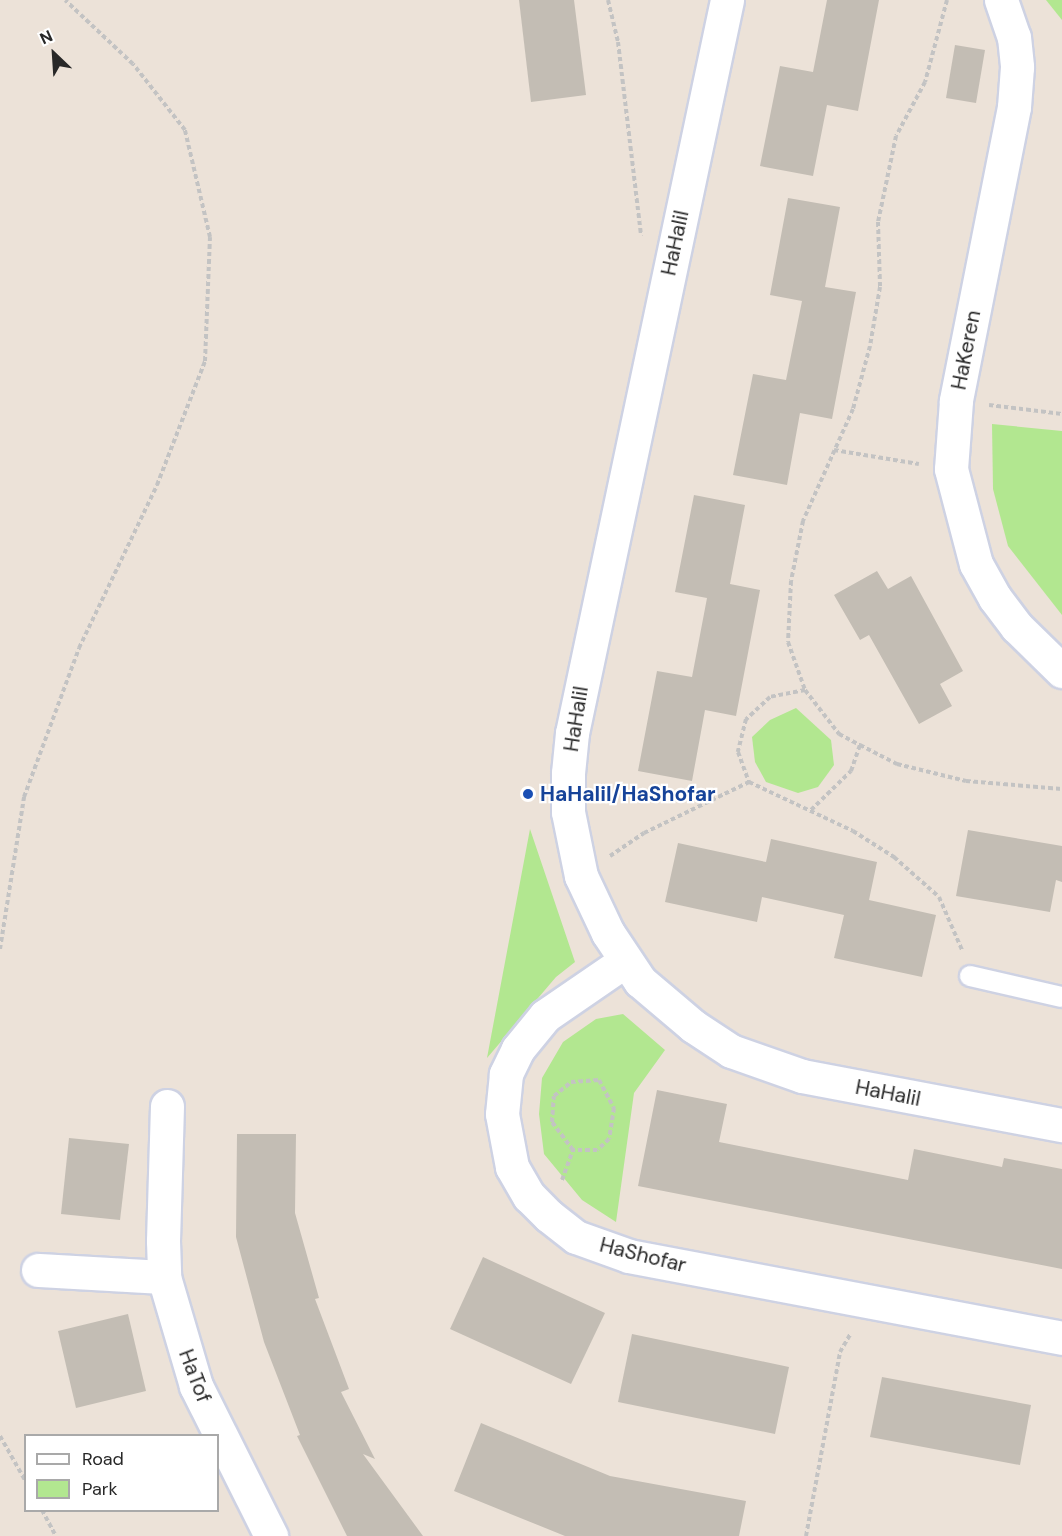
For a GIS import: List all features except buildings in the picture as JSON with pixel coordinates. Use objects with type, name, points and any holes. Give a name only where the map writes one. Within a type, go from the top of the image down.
[{"type":"street","name":"HaHalil","points":[[727,0],[572,733],[568,774],[568,812],[581,876],[608,933],[640,981],[693,1026],[731,1051],[761,1064],[802,1076],[1062,1125]]},
{"type":"street","name":"HaKeren","points":[[1001,0],[1014,37],[1017,67],[1014,107],[956,401],[951,469],[976,564],[995,598],[1017,627],[1062,671]]},
{"type":"street","name":"HaShofar","points":[[625,961],[545,1016],[518,1049],[506,1074],[502,1114],[512,1167],[529,1196],[576,1237],[629,1256],[1062,1338]]},
{"type":"street","name":"HaTof","points":[[167,1106],[164,1277],[196,1386],[271,1536]]},
{"type":"street","points":[[38,1270],[164,1277]]},
{"type":"lane","points":[[970,976],[1062,997]]},
{"type":"path","points":[[0,949],[24,797],[79,648],[157,485],[205,362],[210,237],[185,130],[133,64],[65,0]]},
{"type":"path","points":[[608,0],[618,42],[641,240],[672,257]]},
{"type":"path","points":[[947,0],[925,81],[896,136],[878,222],[879,287],[870,346],[853,409],[804,521],[791,581],[788,642],[805,690],[839,734],[897,764],[966,781],[1062,789]]},
{"type":"path","points":[[956,401],[1062,414]]},
{"type":"path","points":[[834,450],[951,469]]},
{"type":"path","points":[[805,690],[770,697],[746,719],[738,752],[749,782],[853,831],[894,857],[939,897],[958,940],[970,976]]},
{"type":"path","points":[[811,810],[851,771],[860,745]]},
{"type":"path","points":[[581,876],[644,833],[749,782]]},
{"type":"path","points":[[598,1080],[615,1108],[609,1139],[597,1150],[573,1150],[552,1122],[554,1096],[571,1082],[598,1080]]},
{"type":"path","points":[[806,1536],[840,1352],[868,1301]]},
{"type":"path","points":[[0,1436],[24,1478]]},
{"type":"path","points":[[43,1512],[56,1536]]},
{"type":"green space","points":[[1046,0],[1062,0],[1062,20]]},
{"type":"green space","points":[[992,424],[1062,431],[1062,615],[1008,546],[993,489]]},
{"type":"green space","points":[[796,708],[831,740],[834,765],[818,787],[798,793],[766,782],[755,762],[752,737],[770,720]]},
{"type":"green space","points":[[530,829],[575,962],[556,977],[487,1058]]},
{"type":"green space","points":[[623,1014],[665,1050],[634,1093],[616,1222],[582,1200],[544,1154],[539,1114],[542,1078],[563,1042],[596,1019]]},
{"type":"place","name":"HaHalil/HaShofar","points":[[528,794]]}]
